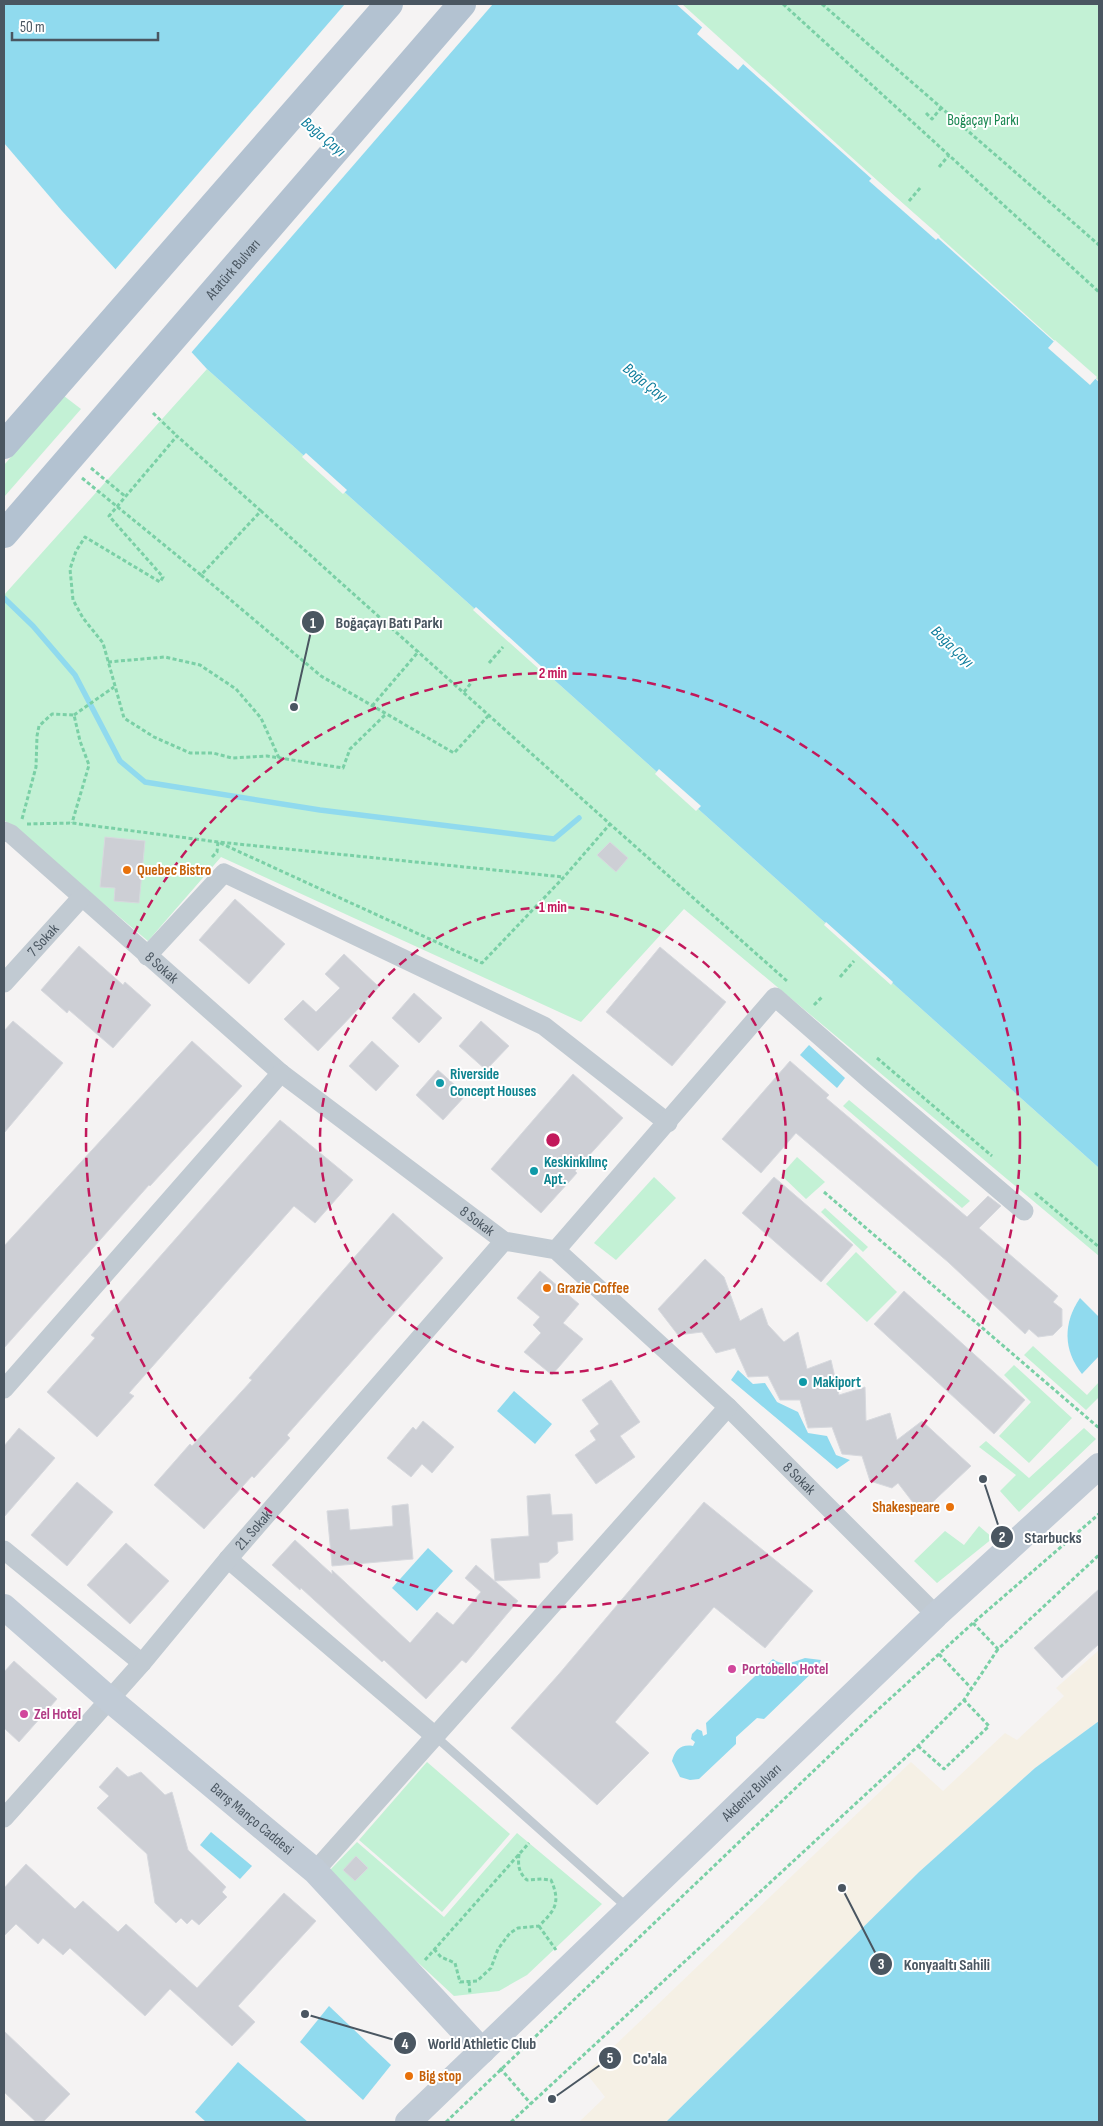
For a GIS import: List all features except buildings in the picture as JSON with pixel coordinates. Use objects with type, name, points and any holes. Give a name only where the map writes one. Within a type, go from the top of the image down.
[{"type":"main road","points":[[7,442],[389,4]]},
{"type":"main road","name":"Atatürk Bulvarı","points":[[4,534],[65,474],[462,4]]},
{"type":"main road","name":"Akdeniz Bulvarı","points":[[408,2122],[936,1616],[1099,1466]]},
{"type":"main road","name":"Barış Manço Caddesi","points":[[4,1607],[109,1699],[315,1871],[482,2051]]},
{"type":"street","name":"8 Sokak","points":[[4,831],[11,834],[80,898],[280,1073],[504,1241],[556,1250],[728,1407],[936,1616]]},
{"type":"street","points":[[147,956],[224,873],[544,1026],[668,1122]]},
{"type":"street","name":"7 Sokak","points":[[4,983],[80,898]]},
{"type":"street","points":[[556,1250],[775,997],[871,1082],[1024,1211]]},
{"type":"street","points":[[4,1389],[280,1073]]},
{"type":"street","name":"21. Sokak","points":[[4,1818],[142,1663],[228,1560],[504,1241]]},
{"type":"street","points":[[315,1871],[728,1407]]},
{"type":"street","points":[[4,1550],[142,1663]]},
{"type":"street","points":[[228,1560],[435,1736]]},
{"type":"lane","points":[[435,1736],[630,1910]]},
{"type":"path","points":[[783,4],[1099,292]]},
{"type":"path","points":[[822,4],[1099,244]]},
{"type":"path","points":[[926,113],[932,119],[941,108]]},
{"type":"path","points":[[939,166],[949,154]]},
{"type":"path","points":[[909,202],[921,187]]},
{"type":"path","points":[[153,414],[792,986]]},
{"type":"path","points":[[177,436],[109,516],[163,577],[160,582],[85,537],[76,551],[70,569],[73,600],[83,618],[103,643],[124,718],[154,737],[190,753],[213,753],[232,758],[267,756],[343,768],[350,749],[386,714]]},
{"type":"path","points":[[84,463],[126,497]]},
{"type":"path","points":[[65,474],[117,507],[321,676],[454,753],[489,715]]},
{"type":"path","points":[[201,575],[261,511]]},
{"type":"path","points":[[489,663],[503,647]]},
{"type":"path","points":[[372,706],[419,651]]},
{"type":"path","points":[[108,662],[165,657],[200,665],[236,689],[261,718],[279,758]]},
{"type":"path","points":[[464,692],[471,683]]},
{"type":"path","points":[[114,687],[74,715],[52,714],[39,726],[36,767],[21,824],[72,823],[218,842],[564,877]]},
{"type":"path","points":[[72,823],[89,765],[80,741],[74,715]]},
{"type":"path","points":[[840,977],[854,961]]},
{"type":"path","points":[[807,999],[815,1006],[822,997]]},
{"type":"path","points":[[876,1057],[995,1159]]},
{"type":"path","points":[[1032,1191],[1099,1247]]},
{"type":"path","points":[[824,1192],[1099,1428]]},
{"type":"path","points":[[446,2122],[939,1654],[1099,1514]]},
{"type":"path","points":[[511,2122],[918,1746],[964,1700],[998,1649],[1099,1555]]},
{"type":"path","points":[[973,1623],[998,1649]]},
{"type":"path","points":[[939,1654],[971,1688]]},
{"type":"path","points":[[918,1746],[944,1769],[989,1726],[964,1700]]},
{"type":"path","points":[[411,1974],[529,1843]]},
{"type":"path","points":[[434,1950],[441,1957],[455,1963],[460,1982],[477,1982],[491,1968],[498,1949],[510,1933],[518,1928],[538,1926],[554,1910],[556,1900],[554,1887],[550,1880],[527,1880],[521,1874],[518,1864],[519,1854]]},
{"type":"path","points":[[538,1926],[560,1956]]},
{"type":"path","points":[[469,1982],[470,1994]]},
{"type":"path","points":[[500,2070],[531,2104]]},
{"type":"green space","name":"Boğaçayı Parkı","points":[[682,4],[1099,4],[1099,381]]},
{"type":"green space","points":[[207,369],[1099,1168],[1099,1256],[684,909],[581,1022],[221,857],[148,941],[4,820],[4,595]]},
{"type":"green space","points":[[64,396],[81,409],[4,497],[4,465]]},
{"type":"green space","points":[[849,1100],[970,1201],[962,1208],[843,1106]]},
{"type":"green space","points":[[797,1157],[825,1182],[806,1199],[781,1175]]},
{"type":"green space","points":[[654,1177],[676,1198],[616,1260],[594,1243]]},
{"type":"green space","points":[[825,1208],[868,1247],[863,1252],[821,1212]]},
{"type":"green space","points":[[856,1252],[897,1292],[867,1322],[826,1284]]},
{"type":"green space","points":[[1033,1346],[1087,1395],[1099,1382],[1099,1397],[1086,1410],[1024,1355]]},
{"type":"green space","points":[[1014,1365],[1072,1418],[1029,1463],[999,1436],[1031,1402],[1004,1375]]},
{"type":"green space","points":[[1084,1428],[1096,1439],[1019,1512],[1000,1491],[1016,1475],[979,1447],[986,1441],[1029,1478]]},
{"type":"green space","points":[[979,1526],[993,1538],[937,1583],[914,1561],[945,1531],[964,1545]]},
{"type":"green space","points":[[427,1762],[510,1834],[442,1912],[359,1840]]},
{"type":"green space","points":[[517,1833],[602,1904],[527,1975],[499,1991],[454,1996],[410,1955],[330,1870],[357,1842],[444,1917]]},
{"type":"sand","points":[[1099,1650],[1099,1721],[1035,1768],[919,1872],[666,2122],[579,2122],[605,2097],[586,2073],[911,1762],[943,1791],[1005,1733],[1017,1740],[1064,1696],[1056,1688]]},
{"type":"water","name":"Boğa Çayı","points":[[4,4],[676,4],[1099,382],[1099,1168],[207,369],[62,211],[4,143]]},
{"type":"water","points":[[809,1045],[845,1078],[837,1088],[800,1055]]},
{"type":"water","points":[[1080,1298],[1099,1317],[1099,1356],[1082,1374],[1071,1356],[1068,1336],[1070,1317]]},
{"type":"water","points":[[738,1370],[753,1384],[765,1383],[777,1402],[798,1412],[808,1433],[827,1436],[836,1455],[850,1460],[837,1469],[731,1380]]},
{"type":"water","points":[[514,1391],[552,1424],[535,1444],[497,1411]]},
{"type":"water","points":[[428,1548],[453,1571],[417,1611],[392,1588]]},
{"type":"water","points":[[805,1658],[821,1660],[818,1667],[764,1719],[757,1718],[736,1737],[736,1744],[699,1779],[690,1780],[680,1777],[672,1761],[673,1757],[682,1747],[693,1746],[695,1742],[691,1739],[692,1734],[697,1729],[702,1731],[703,1736],[707,1734],[706,1723],[773,1659],[785,1663]]},
{"type":"water","points":[[1099,1721],[1099,2122],[666,2122],[919,1872],[1035,1768]]},
{"type":"water","points":[[211,1832],[252,1866],[240,1879],[200,1845]]},
{"type":"water","points":[[329,2006],[391,2065],[363,2100],[300,2042]]},
{"type":"water","points":[[238,2062],[308,2122],[206,2122],[195,2112]]},
{"type":"pier","points":[[345,4],[493,4],[190,354],[114,271]]},
{"type":"pier","points":[[704,25],[745,62],[738,70],[697,34]]},
{"type":"pier","points":[[873,177],[940,236],[936,240],[869,181]]},
{"type":"pier","points":[[1055,340],[1097,377],[1090,385],[1048,348]]},
{"type":"pier","points":[[306,453],[347,490],[343,494],[302,457]]},
{"type":"pier","points":[[476,607],[542,667],[540,670],[473,610]]},
{"type":"pier","points":[[659,769],[701,806],[696,811],[655,774]]},
{"type":"pier","points":[[826,922],[893,982],[891,985],[824,925]]},
{"type":"waterway","points":[[4,598],[33,626],[75,675],[120,761],[145,782],[320,810],[554,839],[579,818]]},
{"type":"place","name":"Boğaçayı Batı Parkı","points":[[294,707]]},
{"type":"place","name":"Quebec Bistro","points":[[127,870]]},
{"type":"place","name":"Riverside Concept Houses","points":[[440,1083]]},
{"type":"place","name":"Keskinkılınç Apt.","points":[[534,1171]]},
{"type":"place","name":"Grazie Coffee","points":[[547,1288]]},
{"type":"place","name":"Makiport","points":[[803,1382]]},
{"type":"place","name":"Starbucks","points":[[983,1479]]},
{"type":"place","name":"Shakespeare","points":[[950,1507]]},
{"type":"place","name":"Portobello Hotel","points":[[732,1669]]},
{"type":"place","name":"Zel Hotel","points":[[24,1714]]},
{"type":"place","name":"Konyaaltı Sahili","points":[[842,1888]]},
{"type":"place","name":"World Athletic Club","points":[[305,2014]]},
{"type":"place","name":"Big stop","points":[[409,2076]]},
{"type":"place","name":"Co'ala","points":[[552,2099]]}]
